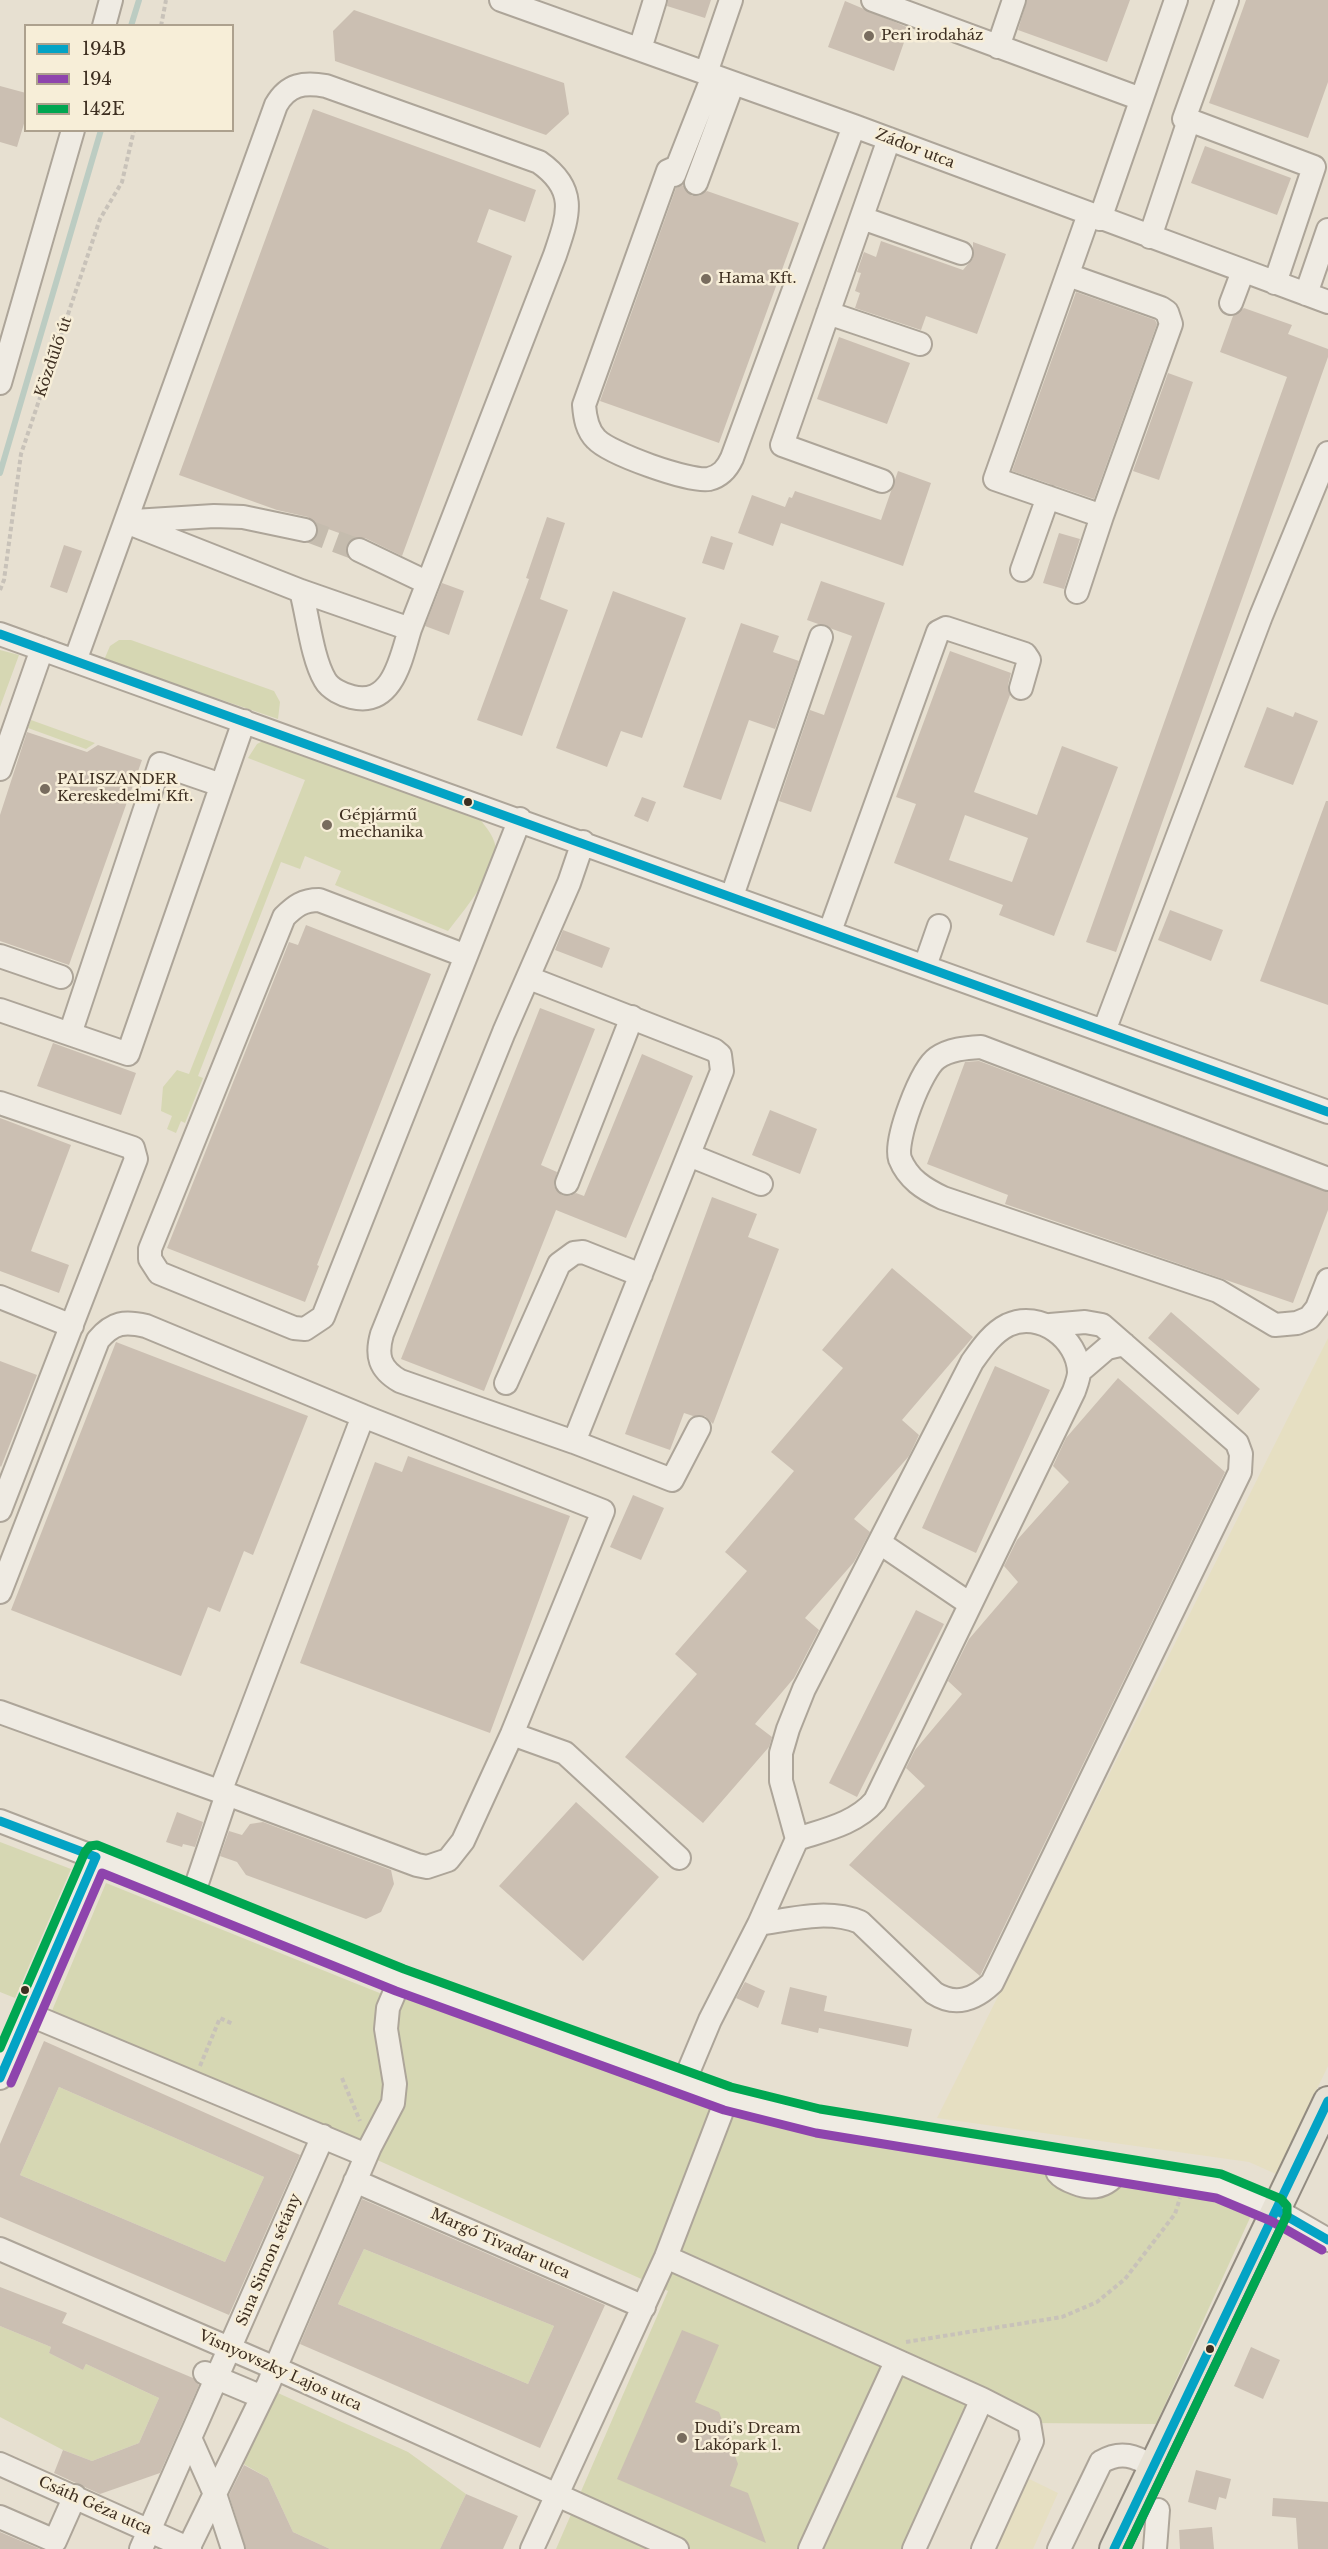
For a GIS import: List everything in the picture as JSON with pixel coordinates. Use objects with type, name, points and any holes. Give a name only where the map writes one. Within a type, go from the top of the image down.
[{"type":"main road","points":[[1114,2549],[1328,2102]]},
{"type":"street","points":[[105,24],[111,0]]},
{"type":"street","name":"Zádor utca","points":[[501,0],[535,6],[640,50],[854,126],[1328,302]]},
{"type":"street","points":[[640,50],[655,0]]},
{"type":"street","points":[[696,183],[731,0]]},
{"type":"street","points":[[873,0],[1141,99]]},
{"type":"street","points":[[998,46],[1014,0]]},
{"type":"street","points":[[1102,516],[995,479],[1068,275],[1141,99],[1176,0]]},
{"type":"street","points":[[1227,0],[1184,118],[1314,167],[1275,282]]},
{"type":"street","points":[[717,77],[676,171],[668,171],[584,405],[585,419],[595,438],[612,449],[686,477],[707,479],[723,472],[732,458],[854,126]]},
{"type":"street","points":[[75,660],[276,105],[287,90],[298,85],[326,86],[539,162],[559,181],[568,203],[568,219],[555,255],[410,629],[394,679],[375,697],[350,697],[330,687],[325,681],[301,591]]},
{"type":"street","points":[[1150,237],[1189,120]]},
{"type":"street","points":[[0,383],[72,132]]},
{"type":"street","points":[[882,481],[782,445],[889,139]]},
{"type":"street","points":[[862,218],[961,253]]},
{"type":"street","points":[[1306,294],[1328,230]]},
{"type":"street","points":[[1231,303],[1243,271]]},
{"type":"street","points":[[1068,275],[1161,308],[1170,317],[1170,324],[1077,592]]},
{"type":"street","points":[[828,313],[920,344]]},
{"type":"street","points":[[1104,1031],[1261,616],[1328,453]]},
{"type":"street","points":[[1022,570],[1048,497]]},
{"type":"street","points":[[126,522],[213,516],[243,517],[305,530]]},
{"type":"street","points":[[126,522],[301,591],[410,629]]},
{"type":"street","points":[[359,550],[428,583]]},
{"type":"street","points":[[830,931],[938,632],[946,628],[1025,654],[1029,660],[1022,688]]},
{"type":"street","points":[[0,634],[520,819],[1328,1112]]},
{"type":"street","points":[[732,896],[821,637]]},
{"type":"street","points":[[0,769],[42,649]]},
{"type":"street","points":[[0,1010],[128,1054],[244,721]]},
{"type":"street","points":[[70,1034],[160,764],[221,785]]},
{"type":"street","points":[[466,956],[319,900],[308,900],[295,906],[284,917],[150,1249],[150,1259],[159,1273],[294,1328],[305,1329],[323,1317],[466,956],[520,819]]},
{"type":"street","points":[[583,842],[529,978],[482,1086],[377,1351],[379,1360],[388,1375],[400,1381],[574,1442],[672,1480],[699,1428]]},
{"type":"street","points":[[925,966],[939,926]]},
{"type":"street","points":[[0,956],[62,977]]},
{"type":"street","points":[[529,978],[714,1050],[720,1055],[722,1071],[574,1442]]},
{"type":"street","points":[[567,1183],[632,1017]]},
{"type":"street","points":[[1328,1179],[981,1047],[948,1052],[935,1060],[926,1070],[898,1141],[899,1156],[912,1179],[943,1198],[1218,1291],[1275,1325],[1297,1323],[1309,1317],[1317,1308],[1328,1280]]},
{"type":"street","points":[[0,1103],[133,1148],[136,1159],[0,1510]]},
{"type":"street","points":[[688,1155],[761,1184]]},
{"type":"street","points":[[506,1383],[559,1264],[574,1253],[583,1252],[641,1275]]},
{"type":"street","points":[[0,1297],[72,1326]]},
{"type":"street","points":[[0,1592],[98,1340],[116,1324],[125,1322],[146,1326],[363,1416],[603,1511],[512,1734],[463,1841],[448,1860],[428,1867],[0,1712]]},
{"type":"street","points":[[684,2082],[710,2020],[759,1924],[797,1839],[781,1781],[783,1745],[804,1689],[972,1362],[994,1334],[1010,1324],[1038,1322],[1050,1325],[1085,1322],[1101,1325],[1237,1443],[1242,1454],[1240,1472],[992,1983],[979,1995],[968,1999],[944,2000],[934,1994],[860,1922],[844,1916],[828,1914],[759,1924]]},
{"type":"street","points":[[1050,1325],[1062,1336],[1079,1372]]},
{"type":"street","points":[[797,1839],[841,1824],[866,1811],[875,1801],[1074,1391],[1079,1372],[1102,1352],[1124,1344]]},
{"type":"street","points":[[193,1895],[224,1793],[363,1416]]},
{"type":"street","points":[[880,1543],[970,1604]]},
{"type":"street","points":[[512,1734],[565,1753],[679,1858]]},
{"type":"street","points":[[0,1821],[193,1895],[400,1980],[727,2098],[818,2121],[1219,2186],[1276,2210],[1328,2240]]},
{"type":"street","points":[[0,2079],[96,1857]]},
{"type":"street","points":[[189,2549],[262,2397],[368,2151],[393,2103],[395,2084],[386,2029],[388,2008],[400,1980]]},
{"type":"street","points":[[28,2014],[323,2136],[368,2151]]},
{"type":"street","points":[[532,2549],[666,2257],[727,2098]]},
{"type":"street","name":"Sina Simon sétány","points":[[145,2540],[217,2378],[223,2346],[243,2320],[323,2136]]},
{"type":"street","name":"Margó Tivadar utca","points":[[355,2181],[644,2307]]},
{"type":"street","name":"Visnyovszky Lajos utca","points":[[0,2249],[223,2346],[278,2360],[677,2549]]},
{"type":"street","points":[[666,2257],[982,2399],[1029,2423],[1032,2441],[983,2549]]},
{"type":"street","points":[[810,2549],[896,2362]]},
{"type":"street","points":[[217,2378],[262,2397]]},
{"type":"street","points":[[914,2549],[982,2399]]},
{"type":"street","points":[[190,2438],[214,2494],[233,2549]]},
{"type":"street","points":[[1059,2549],[1101,2462],[1111,2456],[1127,2454],[1154,2467]]},
{"type":"street","name":"Csáth Géza utca","points":[[0,2464],[75,2496],[145,2540],[189,2549]]},
{"type":"street","points":[[0,2517],[70,2547],[75,2496]]},
{"type":"street","points":[[1155,2549],[1158,2510]]},
{"type":"path","points":[[161,24],[166,0]]},
{"type":"path","name":"Közdűlő út","points":[[0,590],[4,580],[21,454],[100,219],[122,182],[134,132]]},
{"type":"path","points":[[193,2083],[220,2018],[233,2024]]},
{"type":"path","points":[[342,2078],[368,2151]]},
{"type":"path","points":[[874,2351],[903,2342],[1062,2317],[1097,2302],[1125,2279],[1170,2222],[1175,2214],[1185,2180]]},
{"type":"shaded area","points":[[1328,1338],[1328,2066],[1276,2174],[1249,2162],[937,2118]]},
{"type":"shaded area","points":[[1017,2473],[1058,2493],[1033,2549],[983,2549]]},
{"type":"green space","points":[[119,640],[131,640],[274,691],[280,702],[278,719],[104,660],[110,646]]},
{"type":"green space","points":[[0,650],[19,655],[0,707]]},
{"type":"green space","points":[[31,720],[95,743],[86,749],[28,728]]},
{"type":"green space","points":[[269,738],[479,818],[494,842],[496,851],[494,860],[477,893],[448,931],[335,885],[341,871],[305,856],[300,869],[281,862],[198,1076],[203,1078],[185,1123],[181,1121],[176,1133],[167,1129],[172,1116],[161,1111],[163,1087],[177,1070],[189,1074],[305,780],[248,758],[257,744]]},
{"type":"green space","points":[[0,1842],[71,1869],[15,1998],[0,1992]]},
{"type":"green space","points":[[106,1883],[392,1998],[400,1980],[727,2098],[1219,2186],[1254,2209],[1156,2424],[1029,2423],[982,2399],[914,2549],[556,2549],[668,2291],[51,2013]]},
{"type":"green space","points":[[59,2087],[264,2177],[225,2262],[20,2175]]},
{"type":"green space","points":[[364,2249],[554,2326],[528,2384],[338,2304]]},
{"type":"green space","points":[[0,2326],[51,2347],[49,2353],[83,2370],[86,2364],[159,2398],[139,2443],[92,2461],[63,2450],[0,2417]]},
{"type":"green space","points":[[278,2393],[408,2452],[466,2494],[440,2549],[330,2549],[293,2532],[268,2478],[240,2462]]},
{"type":"building","points":[[668,0],[711,0],[705,18],[667,6]]},
{"type":"building","points":[[1027,0],[1130,0],[1107,62],[1018,30]]},
{"type":"building","points":[[1246,0],[1328,0],[1328,82],[1308,138],[1209,103]]},
{"type":"building","name":"Peri irodaház","points":[[845,1],[909,28],[894,71],[828,47]]},
{"type":"building","points":[[354,10],[564,83],[569,114],[546,135],[335,61],[333,31]]},
{"type":"building","points":[[0,86],[24,92],[24,124],[17,147],[0,142]]},
{"type":"building","points":[[313,109],[536,190],[525,222],[489,209],[477,242],[512,256],[402,556],[365,538],[353,538],[317,525],[308,517],[277,510],[179,475]]},
{"type":"building","points":[[1205,146],[1291,178],[1277,215],[1191,183]]},
{"type":"building","name":"Hama Kft.","points":[[683,185],[692,196],[699,196],[707,191],[799,223],[719,443],[600,401],[676,188]]},
{"type":"building","points":[[881,241],[963,270],[973,258],[973,242],[1006,254],[977,334],[926,316],[921,330],[855,308],[860,293],[855,291],[861,273],[857,272],[864,252],[876,257]]},
{"type":"building","points":[[1076,292],[1155,320],[1157,324],[1094,499],[1012,471]]},
{"type":"building","points":[[1244,308],[1292,325],[1288,334],[1328,349],[1328,357],[1116,952],[1086,942],[1287,377],[1220,352],[1233,316]]},
{"type":"building","points":[[839,337],[910,363],[887,424],[817,399]]},
{"type":"building","points":[[1168,373],[1193,382],[1159,480],[1133,471]]},
{"type":"building","points":[[898,471],[931,483],[903,566],[781,523],[773,546],[738,533],[752,495],[785,507],[789,497],[792,498],[795,491],[881,520]]},
{"type":"building","points":[[547,517],[565,523],[540,599],[568,610],[522,736],[477,720],[529,579],[526,578]]},
{"type":"building","points":[[1059,533],[1080,539],[1064,589],[1043,583]]},
{"type":"building","points":[[711,536],[733,543],[724,570],[702,563]]},
{"type":"building","points":[[64,545],[82,551],[67,593],[50,587]]},
{"type":"building","points":[[821,581],[885,603],[811,812],[779,801],[810,710],[824,715],[852,636],[807,620]]},
{"type":"building","points":[[442,583],[464,591],[449,635],[425,626]]},
{"type":"building","points":[[613,591],[686,618],[642,738],[621,731],[607,767],[556,748]]},
{"type":"building","points":[[741,623],[779,636],[773,652],[799,661],[775,729],[749,720],[721,800],[683,787]]},
{"type":"building","points":[[950,651],[1011,673],[1008,685],[1010,695],[974,792],[1037,815],[1062,746],[1118,767],[1054,936],[999,915],[1003,905],[894,863],[916,804],[896,797]],"holes":[[[965,815],[1028,838],[1012,882],[949,860]]]},
{"type":"building","points":[[1267,707],[1293,717],[1295,712],[1318,721],[1293,785],[1244,767]]},
{"type":"building","points":[[27,732],[87,752],[98,745],[142,760],[69,965],[0,941],[0,815]]},
{"type":"building","points":[[642,797],[656,802],[648,822],[634,816]]},
{"type":"building","points":[[1326,801],[1328,801],[1328,1005],[1260,981]]},
{"type":"building","points":[[1170,910],[1223,930],[1211,961],[1158,940]]},
{"type":"building","points":[[306,925],[431,974],[317,1265],[319,1266],[305,1302],[167,1248],[289,942],[298,945]]},
{"type":"building","points":[[563,930],[610,948],[602,968],[555,950]]},
{"type":"building","points":[[540,1008],[595,1029],[541,1165],[557,1172],[554,1186],[562,1195],[570,1196],[576,1193],[584,1196],[642,1054],[693,1076],[626,1238],[556,1210],[484,1391],[401,1359]]},
{"type":"building","points":[[53,1043],[136,1073],[121,1115],[37,1086]]},
{"type":"building","points":[[979,1061],[1328,1192],[1328,1210],[1293,1303],[1005,1204],[1008,1195],[927,1164],[965,1062]]},
{"type":"building","points":[[770,1110],[817,1129],[800,1174],[752,1155]]},
{"type":"building","points":[[0,1118],[71,1145],[31,1251],[69,1265],[59,1293],[0,1271]]},
{"type":"building","points":[[712,1197],[757,1214],[748,1237],[779,1249],[713,1424],[705,1416],[684,1413],[670,1450],[625,1434]]},
{"type":"building","points":[[892,1268],[973,1337],[902,1420],[919,1435],[909,1456],[854,1519],[870,1532],[854,1562],[805,1618],[819,1630],[794,1678],[755,1724],[772,1737],[769,1747],[703,1823],[625,1757],[697,1674],[675,1654],[747,1571],[725,1552],[794,1471],[771,1452],[843,1368],[822,1350]]},
{"type":"building","points":[[1171,1312],[1260,1389],[1238,1415],[1148,1338]]},
{"type":"building","points":[[116,1342],[308,1416],[253,1555],[244,1551],[220,1612],[208,1607],[181,1676],[11,1610]]},
{"type":"building","points":[[0,1361],[37,1375],[1,1467],[0,1466]]},
{"type":"building","points":[[995,1366],[1050,1390],[976,1553],[922,1528]]},
{"type":"building","points":[[1118,1378],[1225,1472],[980,1976],[849,1865],[925,1786],[906,1768],[915,1750],[962,1694],[948,1681],[969,1639],[1018,1582],[1004,1566],[1017,1540],[1069,1482],[1053,1466],[1066,1438]]},
{"type":"building","points":[[408,1456],[570,1516],[490,1733],[300,1663],[375,1462],[402,1472]]},
{"type":"building","points":[[633,1495],[664,1508],[641,1560],[610,1547]]},
{"type":"building","points":[[916,1610],[944,1624],[857,1797],[829,1783]]},
{"type":"building","points":[[576,1802],[659,1877],[583,1961],[499,1886]]},
{"type":"building","points":[[177,1812],[203,1822],[195,1847],[183,1844],[182,1847],[166,1842]]},
{"type":"building","points":[[263,1822],[391,1870],[394,1884],[381,1912],[366,1919],[246,1875],[237,1862],[220,1856],[229,1831],[242,1835],[250,1824]]},
{"type":"building","points":[[745,1982],[765,1991],[758,2008],[736,1998]]},
{"type":"building","points":[[790,1987],[827,1996],[824,2011],[912,2029],[908,2047],[819,2028],[818,2033],[781,2024]]},
{"type":"building","points":[[44,2041],[300,2155],[229,2315],[0,2217],[0,2144]],"holes":[[[59,2087],[264,2177],[225,2262],[20,2175]]]},
{"type":"building","points":[[362,2199],[605,2305],[540,2448],[300,2344]],"holes":[[[364,2249],[554,2326],[528,2384],[338,2304]]]},
{"type":"building","points":[[0,2287],[67,2313],[62,2323],[193,2378],[199,2385],[160,2473],[100,2494],[54,2473],[63,2450],[92,2461],[139,2443],[159,2398],[86,2364],[83,2370],[49,2353],[51,2347],[0,2326]]},
{"type":"building","name":"Dudi’s Dream Lakópark 1.","points":[[682,2330],[719,2345],[695,2402],[719,2412],[738,2464],[730,2486],[748,2493],[766,2543],[617,2479]]},
{"type":"building","points":[[1251,2347],[1280,2360],[1263,2399],[1234,2386]]},
{"type":"building","points":[[244,2465],[268,2478],[293,2532],[330,2549],[246,2549],[229,2495]]},
{"type":"building","points":[[1196,2470],[1231,2479],[1226,2499],[1219,2497],[1216,2510],[1188,2502]]},
{"type":"building","points":[[466,2494],[518,2516],[503,2549],[440,2549]]},
{"type":"building","points":[[1273,2498],[1328,2502],[1328,2549],[1298,2549],[1296,2518],[1272,2516]]},
{"type":"building","points":[[1212,2527],[1214,2549],[1180,2549],[1179,2530]]},
{"type":"building","points":[[0,2532],[40,2549],[0,2549]]},
{"type":"waterway","points":[[132,24],[139,0]]},
{"type":"waterway","points":[[0,473],[100,132]]},
{"type":"tunnel","points":[[305,530],[359,550]]},
{"type":"transit line","name":"194B","points":[[0,634],[1328,1112]]},
{"type":"transit line","name":"194B","points":[[0,1821],[96,1857],[0,2078]]},
{"type":"transit line","name":"142E","points":[[0,2048],[85,1852],[90,1846],[97,1845],[404,1969],[731,2087],[820,2109],[1221,2174],[1281,2199],[1287,2206],[1287,2215],[1127,2549]]},
{"type":"transit line","name":"194","points":[[11,2083],[102,1873],[396,1991],[724,2110],[816,2133],[1216,2198],[1271,2221],[1322,2250]]},
{"type":"transit line","name":"194B","points":[[1114,2549],[1328,2101]]},
{"type":"transit line","name":"194B","points":[[1276,2210],[1328,2240]]},
{"type":"transit line","name":"194","points":[[1127,2549],[1287,2215]]},
{"type":"place","name":"Peri irodaház","points":[[869,36]]},
{"type":"place","name":"Hama Kft.","points":[[706,279]]},
{"type":"place","name":"PALISZANDER Kereskedelmi Kft.","points":[[45,789]]},
{"type":"place","name":"Gépjármű mechanika","points":[[327,825]]},
{"type":"place","name":"Dudi’s Dream Lakópark 1.","points":[[682,2438]]}]
